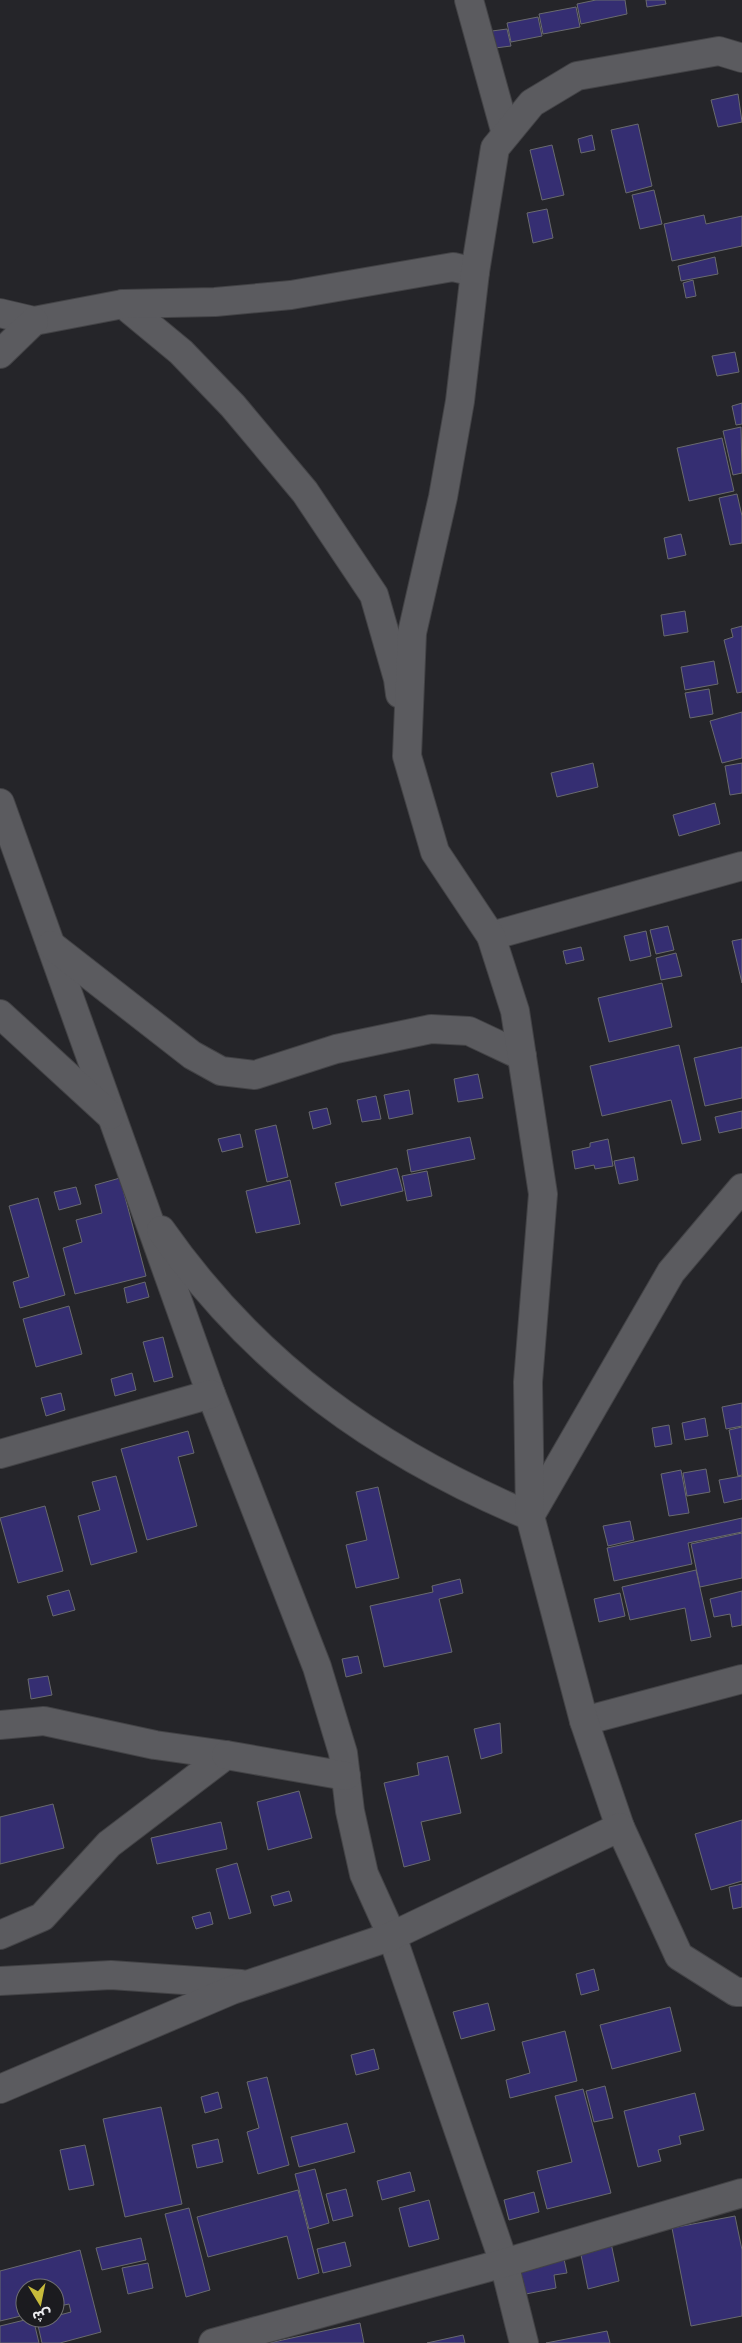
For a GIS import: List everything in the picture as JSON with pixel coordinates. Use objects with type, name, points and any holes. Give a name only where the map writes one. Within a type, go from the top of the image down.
[{"type":"street","points":[[469,0],[506,134]]},
{"type":"street","points":[[407,756],[412,633],[443,497],[458,411],[475,272],[495,148],[532,103],[577,76],[719,51],[742,58]]},
{"type":"street","points":[[0,313],[34,321],[123,304],[215,302],[291,295],[453,267],[475,272]]},
{"type":"street","points":[[123,304],[181,352],[233,406],[305,492],[374,595],[398,679],[407,756],[435,852],[491,936],[515,1011],[543,1194],[528,1382],[530,1516],[584,1721],[620,1827],[679,1956],[736,1992],[742,1992]]},
{"type":"street","points":[[0,354],[34,321]]},
{"type":"street","points":[[0,803],[211,1394],[317,1668],[343,1753],[350,1811],[364,1874],[392,1936],[504,2263],[524,2343]]},
{"type":"street","points":[[491,936],[742,866]]},
{"type":"street","points":[[51,945],[192,1055],[220,1071],[255,1075],[336,1049],[431,1030],[469,1031],[522,1056]]},
{"type":"street","points":[[0,1014],[112,1118]]},
{"type":"street","points":[[530,1516],[671,1272],[742,1188]]},
{"type":"street","points":[[142,1203],[203,1285],[247,1333],[288,1371],[331,1406],[426,1468],[477,1494],[530,1516]]},
{"type":"street","points":[[0,1454],[211,1394]]},
{"type":"street","points":[[584,1721],[742,1679]]},
{"type":"street","points":[[0,1725],[44,1721],[155,1745],[226,1754],[346,1776]]},
{"type":"street","points":[[0,1935],[42,1917],[109,1844],[226,1754]]},
{"type":"street","points":[[0,2089],[248,1985],[392,1936],[620,1827]]},
{"type":"street","points":[[0,1981],[111,1975],[248,1985]]},
{"type":"street","points":[[213,2343],[504,2263],[742,2193]]},
{"type":"building","points":[[596,0],[625,0],[627,14],[581,24],[577,4]]},
{"type":"building","points":[[646,0],[665,0],[666,4],[647,7]]},
{"type":"building","points":[[576,7],[580,27],[543,34],[539,14]]},
{"type":"building","points":[[538,17],[542,36],[511,42],[507,23]]},
{"type":"building","points":[[507,29],[511,46],[495,48],[492,31]]},
{"type":"building","points":[[738,94],[742,122],[718,127],[711,100]]},
{"type":"building","points":[[638,124],[652,186],[626,193],[611,130]]},
{"type":"building","points":[[592,135],[595,150],[581,153],[578,139]]},
{"type":"building","points":[[552,145],[564,195],[542,200],[530,150]]},
{"type":"building","points":[[654,190],[662,224],[640,229],[632,195]]},
{"type":"building","points":[[547,209],[553,238],[533,243],[527,213]]},
{"type":"building","points":[[704,215],[706,224],[742,216],[742,246],[672,261],[664,224]]},
{"type":"building","points":[[715,257],[718,274],[681,281],[678,266]]},
{"type":"building","points":[[693,280],[696,296],[686,298],[683,283]]},
{"type":"building","points":[[735,352],[739,372],[717,376],[712,356]]},
{"type":"building","points":[[742,403],[742,424],[736,425],[732,406]]},
{"type":"building","points":[[741,427],[742,473],[733,475],[723,431]]},
{"type":"building","points":[[722,438],[734,491],[689,501],[677,448]]},
{"type":"building","points":[[737,494],[742,516],[742,543],[730,545],[719,498]]},
{"type":"building","points":[[681,534],[686,555],[668,559],[664,538]]},
{"type":"building","points":[[685,611],[688,632],[664,636],[661,615]]},
{"type":"building","points":[[742,626],[742,692],[737,693],[724,640],[733,637],[731,629]]},
{"type":"building","points":[[714,661],[718,684],[685,690],[681,667]]},
{"type":"building","points":[[709,689],[713,714],[690,718],[685,693]]},
{"type":"building","points":[[742,712],[742,758],[722,763],[710,721]]},
{"type":"building","points":[[593,763],[598,787],[557,797],[551,773]]},
{"type":"building","points":[[742,763],[742,793],[730,795],[725,766]]},
{"type":"building","points":[[715,803],[720,824],[679,836],[673,815]]},
{"type":"building","points":[[668,926],[674,950],[656,954],[650,930]]},
{"type":"building","points":[[646,931],[651,956],[630,961],[624,936]]},
{"type":"building","points":[[742,939],[742,983],[732,941]]},
{"type":"building","points":[[581,947],[584,960],[566,964],[563,951]]},
{"type":"building","points":[[676,953],[682,976],[661,980],[656,958]]},
{"type":"building","points":[[662,983],[672,1027],[609,1042],[598,998]]},
{"type":"building","points":[[679,1045],[701,1140],[682,1144],[671,1100],[602,1116],[590,1066]]},
{"type":"building","points":[[742,1047],[742,1098],[705,1106],[694,1058]]},
{"type":"building","points":[[478,1074],[483,1098],[458,1102],[454,1079]]},
{"type":"building","points":[[409,1090],[413,1114],[389,1119],[384,1095]]},
{"type":"building","points":[[376,1096],[381,1119],[362,1122],[357,1100]]},
{"type":"building","points":[[327,1108],[331,1124],[313,1129],[309,1112]]},
{"type":"building","points":[[742,1111],[742,1128],[719,1133],[715,1117]]},
{"type":"building","points":[[276,1125],[288,1177],[267,1182],[255,1130]]},
{"type":"building","points":[[240,1134],[243,1147],[222,1152],[218,1139]]},
{"type":"building","points":[[470,1137],[475,1159],[411,1172],[407,1150]]},
{"type":"building","points":[[608,1139],[613,1166],[595,1169],[594,1165],[575,1169],[572,1151],[590,1147],[590,1143]]},
{"type":"building","points":[[634,1157],[638,1180],[619,1184],[614,1161]]},
{"type":"building","points":[[397,1168],[403,1191],[341,1206],[335,1183]]},
{"type":"building","points":[[427,1171],[432,1196],[407,1201],[402,1176]]},
{"type":"building","points":[[120,1178],[146,1276],[75,1294],[63,1248],[82,1242],[76,1220],[102,1213],[95,1185]]},
{"type":"building","points":[[290,1180],[300,1224],[256,1233],[246,1191]]},
{"type":"building","points":[[76,1187],[81,1204],[59,1210],[54,1192]]},
{"type":"building","points":[[38,1198],[65,1295],[20,1308],[13,1282],[29,1277],[9,1206]]},
{"type":"building","points":[[145,1282],[149,1297],[127,1303],[124,1288]]},
{"type":"building","points":[[69,1306],[82,1354],[36,1367],[23,1319]]},
{"type":"building","points":[[163,1337],[173,1377],[154,1382],[143,1342]]},
{"type":"building","points":[[132,1373],[136,1390],[115,1396],[111,1379]]},
{"type":"building","points":[[61,1393],[65,1410],[46,1416],[41,1398]]},
{"type":"building","points":[[742,1403],[742,1426],[726,1429],[722,1407]]},
{"type":"building","points":[[705,1418],[708,1436],[685,1440],[682,1423]]},
{"type":"building","points":[[669,1425],[672,1444],[655,1447],[652,1428]]},
{"type":"building","points":[[742,1427],[742,1475],[738,1476],[729,1430]]},
{"type":"building","points":[[188,1431],[194,1453],[178,1457],[197,1526],[147,1540],[121,1449]]},
{"type":"building","points":[[706,1469],[710,1492],[687,1496],[683,1473]]},
{"type":"building","points":[[681,1470],[689,1513],[669,1516],[661,1474]]},
{"type":"building","points":[[116,1476],[137,1552],[91,1565],[78,1516],[100,1510],[92,1482]]},
{"type":"building","points":[[742,1476],[742,1499],[724,1503],[719,1480]]},
{"type":"building","points":[[378,1487],[399,1578],[356,1588],[346,1545],[367,1540],[356,1492]]},
{"type":"building","points":[[45,1506],[63,1571],[18,1583],[0,1518]]},
{"type":"building","points":[[742,1518],[742,1532],[688,1543],[692,1564],[614,1581],[607,1548]]},
{"type":"building","points":[[630,1521],[634,1540],[608,1546],[603,1526]]},
{"type":"building","points":[[742,1533],[742,1578],[700,1587],[691,1544]]},
{"type":"building","points":[[696,1570],[711,1637],[691,1641],[685,1608],[630,1620],[622,1587]]},
{"type":"building","points":[[460,1579],[463,1593],[439,1599],[452,1652],[384,1667],[370,1606],[433,1592],[432,1586]]},
{"type":"building","points":[[69,1590],[75,1610],[53,1616],[47,1596]]},
{"type":"building","points":[[742,1591],[742,1625],[732,1627],[730,1614],[714,1617],[710,1599]]},
{"type":"building","points":[[620,1593],[625,1616],[599,1622],[594,1599]]},
{"type":"building","points":[[358,1656],[362,1673],[346,1677],[342,1659]]},
{"type":"building","points":[[48,1676],[52,1695],[31,1699],[28,1679]]},
{"type":"building","points":[[500,1723],[502,1753],[481,1759],[474,1729]]},
{"type":"building","points":[[448,1756],[461,1813],[421,1822],[430,1860],[404,1867],[384,1783],[419,1775],[417,1763]]},
{"type":"building","points":[[299,1791],[312,1838],[268,1850],[257,1802]]},
{"type":"building","points":[[53,1804],[64,1848],[0,1864],[0,1817]]},
{"type":"building","points":[[742,1820],[742,1881],[711,1890],[695,1834]]},
{"type":"building","points":[[221,1822],[227,1849],[157,1864],[151,1838]]},
{"type":"building","points":[[237,1863],[251,1913],[229,1919],[216,1869]]},
{"type":"building","points":[[742,1884],[742,1907],[733,1909],[729,1887]]},
{"type":"building","points":[[289,1891],[292,1901],[274,1906],[271,1896]]},
{"type":"building","points":[[210,1912],[213,1924],[196,1929],[192,1917]]},
{"type":"building","points":[[594,1969],[599,1990],[581,1995],[576,1974]]},
{"type":"building","points":[[488,2003],[495,2030],[461,2039],[453,2012]]},
{"type":"building","points":[[670,2007],[681,2051],[612,2069],[600,2025]]},
{"type":"building","points":[[565,2031],[577,2081],[510,2098],[506,2080],[530,2073],[522,2042]]},
{"type":"building","points":[[374,2049],[379,2069],[356,2075],[351,2055]]},
{"type":"building","points":[[267,2077],[289,2165],[258,2174],[247,2132],[259,2128],[247,2082]]},
{"type":"building","points":[[605,2086],[613,2118],[594,2122],[586,2091]]},
{"type":"building","points":[[583,2089],[611,2193],[547,2209],[537,2171],[572,2162],[555,2096]]},
{"type":"building","points":[[218,2092],[222,2108],[205,2113],[201,2097]]},
{"type":"building","points":[[695,2093],[704,2130],[679,2136],[681,2144],[658,2150],[661,2161],[638,2167],[624,2111]]},
{"type":"building","points":[[161,2107],[182,2204],[125,2217],[103,2119]]},
{"type":"building","points":[[347,2123],[355,2152],[299,2167],[291,2137]]},
{"type":"building","points":[[218,2139],[223,2162],[197,2168],[192,2145]]},
{"type":"building","points":[[85,2145],[94,2185],[69,2190],[60,2150]]},
{"type":"building","points":[[315,2169],[329,2223],[309,2229],[295,2174]]},
{"type":"building","points":[[410,2172],[415,2191],[382,2200],[377,2181]]},
{"type":"building","points":[[346,2189],[353,2216],[333,2221],[326,2194]]},
{"type":"building","points":[[298,2190],[319,2273],[298,2279],[287,2236],[208,2257],[197,2217]]},
{"type":"building","points":[[534,2192],[539,2212],[509,2220],[504,2200]]},
{"type":"building","points":[[429,2200],[439,2239],[409,2247],[399,2208]]},
{"type":"building","points":[[189,2208],[210,2290],[186,2297],[165,2214]]},
{"type":"building","points":[[735,2216],[742,2250],[742,2316],[691,2326],[672,2228]]},
{"type":"building","points":[[141,2238],[146,2260],[102,2270],[96,2248]]},
{"type":"building","points":[[345,2242],[351,2266],[323,2273],[317,2249]]},
{"type":"building","points":[[611,2243],[619,2281],[588,2289],[580,2250]]},
{"type":"building","points":[[80,2250],[101,2332],[60,2343],[42,2343],[39,2328],[65,2328],[65,2314],[71,2312],[69,2304],[65,2305],[65,2278],[15,2278],[15,2317],[0,2321],[0,2271]]},
{"type":"building","points":[[564,2259],[567,2273],[554,2275],[556,2288],[526,2294],[519,2268]]},
{"type":"building","points":[[148,2263],[153,2288],[128,2294],[122,2268]]},
{"type":"building","points":[[15,2322],[15,2328],[35,2328],[39,2343],[0,2343],[0,2326]]},
{"type":"building","points":[[360,2323],[364,2343],[269,2343]]},
{"type":"building","points":[[607,2331],[610,2343],[546,2343]]},
{"type":"building","points":[[463,2335],[465,2343],[427,2343]]}]
